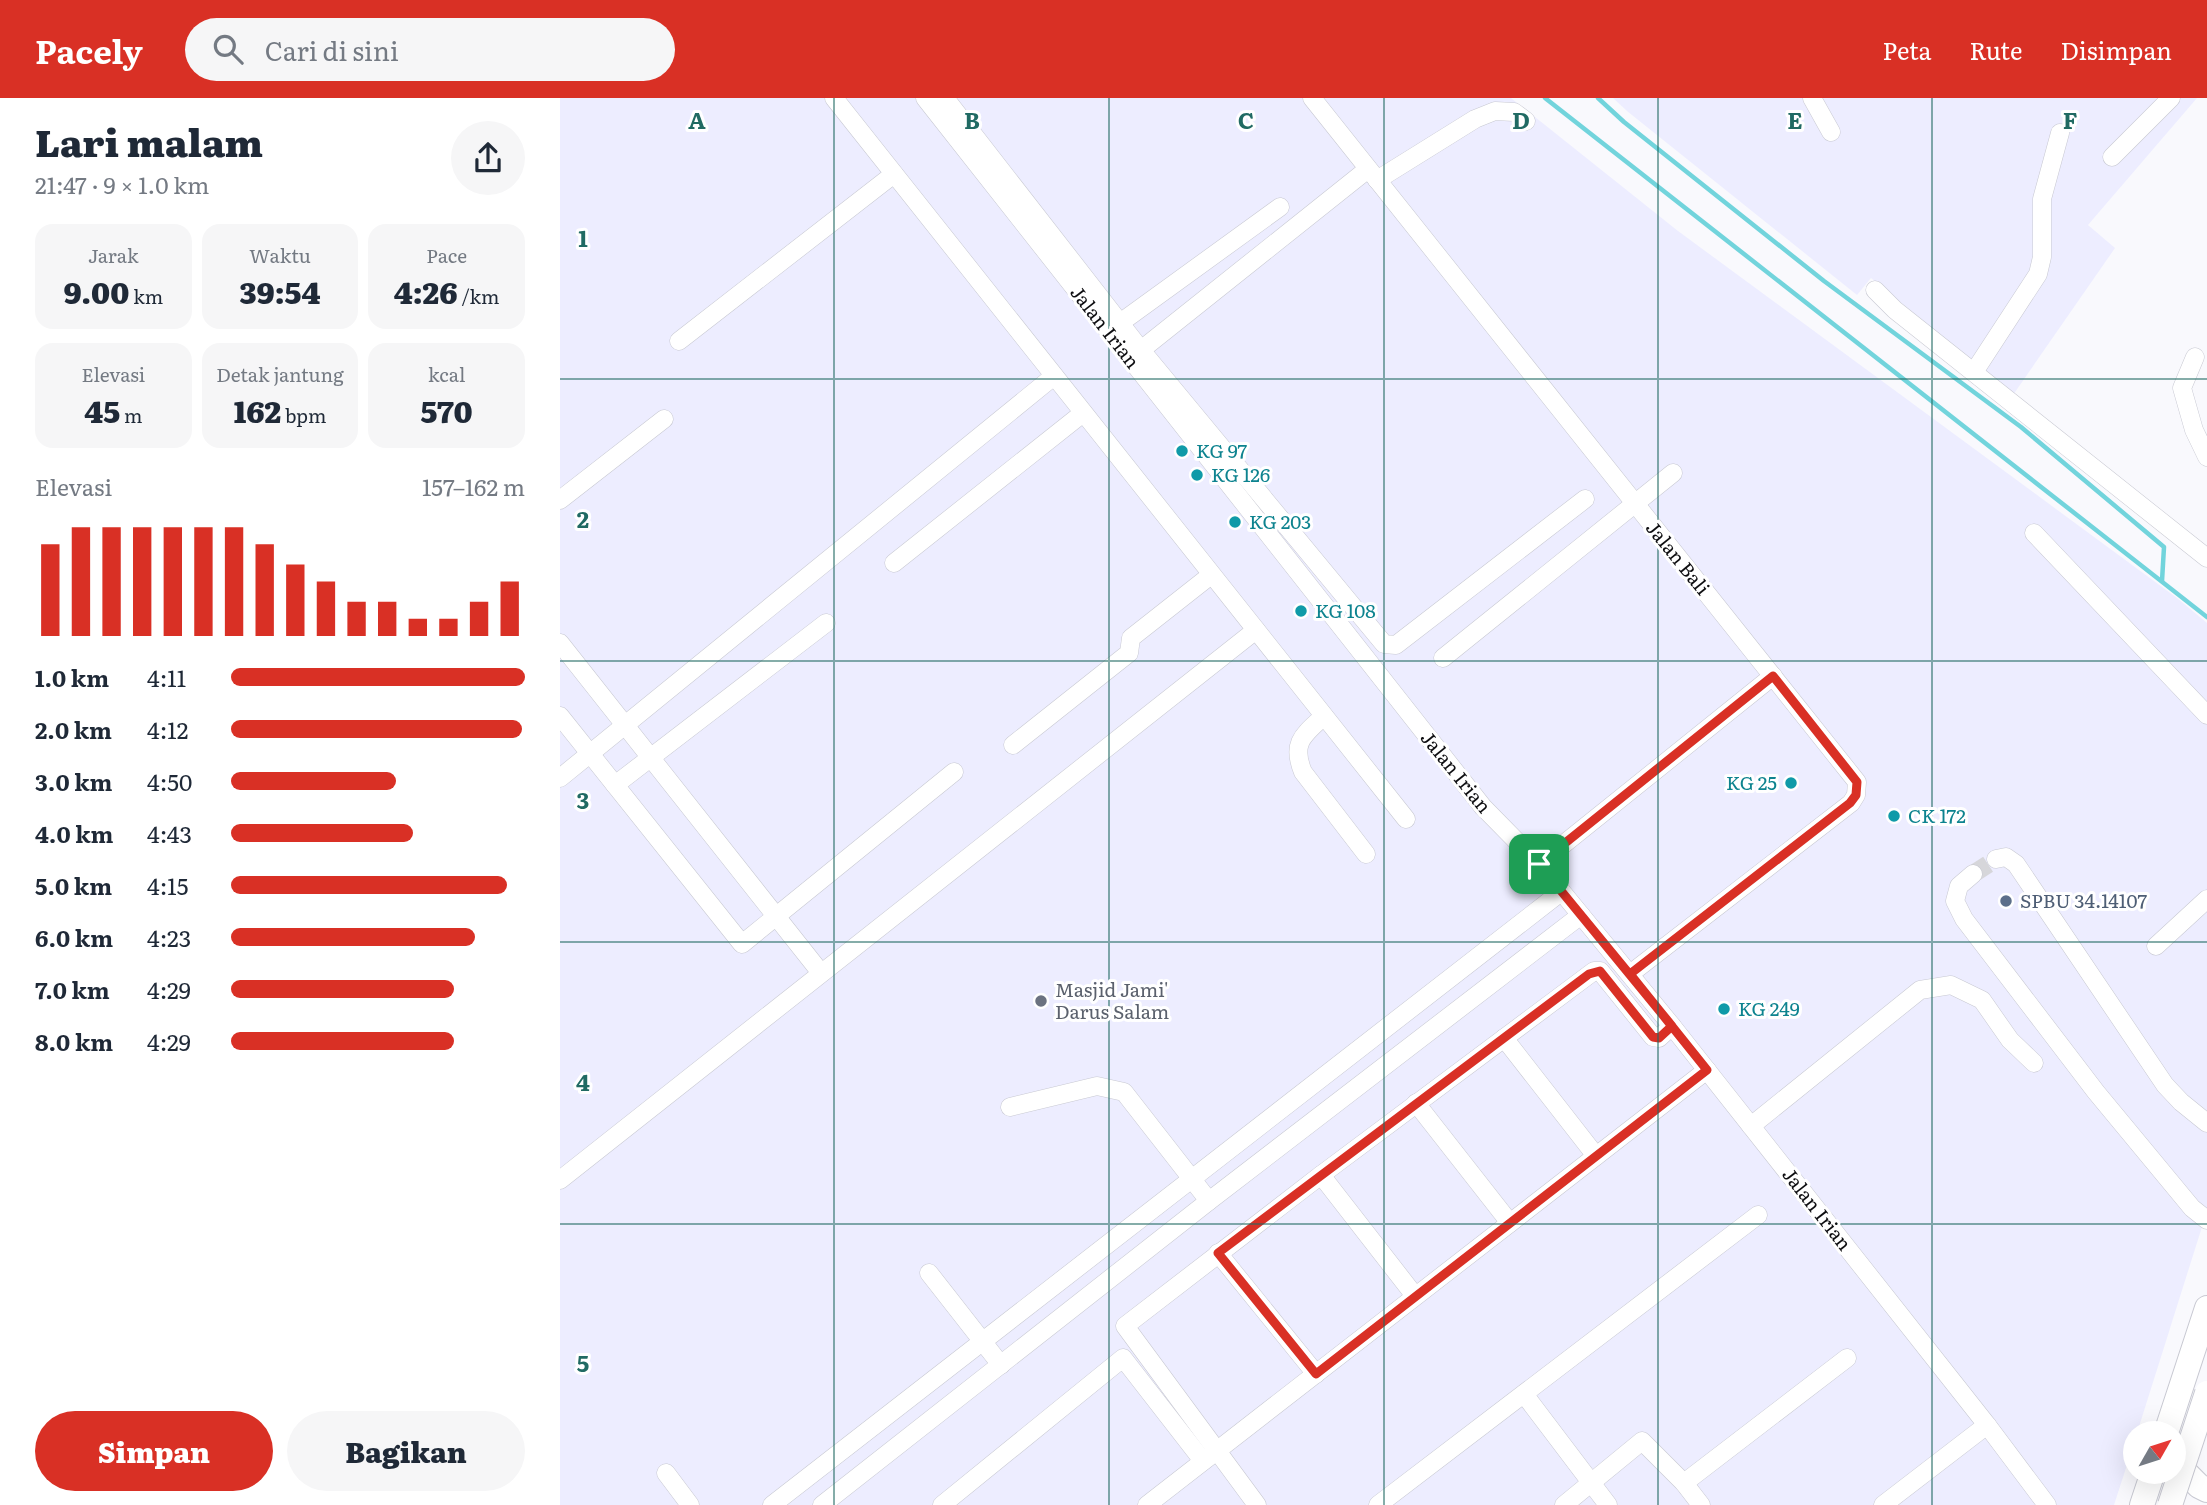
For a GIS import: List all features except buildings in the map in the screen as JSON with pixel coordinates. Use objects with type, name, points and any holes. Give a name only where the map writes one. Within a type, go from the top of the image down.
[{"type":"highway","points":[[2170,1421],[2207,1308]]},
{"type":"highway","points":[[2170,1505],[2207,1393]]},
{"type":"highway","points":[[2186,1473],[2207,1490]]},
{"type":"highway","points":[[2142,1505],[2149,1484]]},
{"type":"lane","points":[[834,98],[1406,819]]},
{"type":"lane","name":"Jalan Irian","points":[[925,98],[1483,807],[1539,864],[1630,974],[1987,1424],[2047,1505]]},
{"type":"lane","points":[[945,98],[1141,350],[1384,644],[1396,645],[1585,499]]},
{"type":"lane","name":"Jalan Bali","points":[[1312,98],[1857,782],[1856,795],[1850,803],[1630,974]]},
{"type":"lane","points":[[1812,98],[1831,132]]},
{"type":"lane","points":[[2112,157],[2171,98]]},
{"type":"lane","points":[[1141,350],[1372,175],[1475,119],[1495,111],[1514,112],[1526,121]]},
{"type":"lane","points":[[1974,372],[2038,274],[2042,257],[2042,199],[2060,133]]},
{"type":"lane","points":[[679,341],[894,174]]},
{"type":"lane","points":[[1120,323],[1280,207]]},
{"type":"lane","points":[[1875,290],[1895,310],[2207,558]]},
{"type":"lane","points":[[2195,357],[2182,388],[2194,430],[2207,457]]},
{"type":"lane","points":[[560,778],[1054,376]]},
{"type":"lane","points":[[894,563],[1083,413]]},
{"type":"lane","points":[[560,500],[664,419]]},
{"type":"lane","points":[[1443,658],[1673,473]]},
{"type":"lane","points":[[2034,533],[2207,715]]},
{"type":"lane","points":[[1013,745],[1129,653],[1131,638],[1211,575]]},
{"type":"lane","points":[[615,785],[826,622]]},
{"type":"lane","points":[[560,1180],[1256,630]]},
{"type":"lane","points":[[560,643],[821,974]]},
{"type":"lane","points":[[1539,864],[1773,676]]},
{"type":"lane","points":[[560,716],[742,944],[954,772]]},
{"type":"lane","points":[[1324,716],[1301,740],[1297,759],[1303,772],[1366,854]]},
{"type":"lane","points":[[1996,859],[2006,857],[2015,864],[2165,1084],[2181,1102],[2207,1123]]},
{"type":"lane","points":[[1973,874],[1959,886],[1955,901],[1964,919],[2096,1092],[2192,1208],[2207,1220]]},
{"type":"lane","points":[[772,1505],[1561,892]]},
{"type":"lane","points":[[2156,946],[2207,898]]},
{"type":"lane","points":[[822,1505],[1209,1200],[1581,915]]},
{"type":"lane","points":[[1210,1455],[1125,1326],[1416,1103],[1594,971],[1600,971],[1653,1037],[1659,1038],[1672,1026]]},
{"type":"lane","points":[[1751,1126],[1920,990],[1951,985],[1982,1000],[2010,1040],[2034,1063]]},
{"type":"lane","points":[[1504,1038],[1597,1156]]},
{"type":"lane","points":[[1147,1505],[1707,1070]]},
{"type":"lane","points":[[1010,1107],[1097,1086],[1124,1092],[1209,1200]]},
{"type":"lane","points":[[1416,1103],[1510,1223]]},
{"type":"lane","points":[[1321,1175],[1415,1296]]},
{"type":"lane","points":[[1378,1505],[1758,1215]]},
{"type":"lane","points":[[1218,1253],[1316,1374]]},
{"type":"lane","points":[[929,1273],[1001,1366]]},
{"type":"lane","points":[[942,1505],[1123,1358],[1257,1505]]},
{"type":"lane","points":[[1684,1483],[1847,1358]]},
{"type":"lane","points":[[1524,1394],[1608,1505]]},
{"type":"lane","points":[[1883,1505],[1987,1424]]},
{"type":"lane","points":[[1564,1505],[1643,1441],[1684,1483],[1701,1505]]},
{"type":"lane","points":[[666,1473],[690,1505]]},
{"type":"shaded area","points":[[560,98],[1511,98],[1678,231],[2177,598],[2207,623],[2207,1211],[2141,1421],[2123,1421],[2123,1477],[2114,1505],[560,1505]]},
{"type":"shaded area","points":[[1613,98],[2197,98],[2088,225],[2115,248],[2013,395],[1871,278],[1857,295]]},
{"type":"waterway","points":[[1545,98],[2207,617]]},
{"type":"waterway","points":[[1598,98],[1624,122],[1824,281],[2021,427],[2164,547],[2162,581]]},
{"type":"tunnel","points":[[1973,874],[1996,859]]},
{"type":"place","name":"KG 97","points":[[1182,451]]},
{"type":"place","name":"KG 126","points":[[1197,475]]},
{"type":"place","name":"KG 203","points":[[1235,522]]},
{"type":"place","name":"KG 108","points":[[1301,611]]},
{"type":"place","name":"KG 25","points":[[1791,783]]},
{"type":"place","name":"CK 172","points":[[1894,816]]},
{"type":"place","name":"SPBU 34.14107","points":[[2006,901]]},
{"type":"place","name":"Masjid Jami' Darus Salam","points":[[1041,1001]]},
{"type":"place","name":"KG 249","points":[[1724,1009]]},
{"type":"route","points":[[1539,864],[1672,1026],[1659,1038],[1653,1037],[1600,971],[1594,971],[1218,1253],[1316,1374],[1707,1070],[1672,1026],[1630,974],[1850,803],[1856,795],[1857,782],[1773,676],[1539,864]]}]
